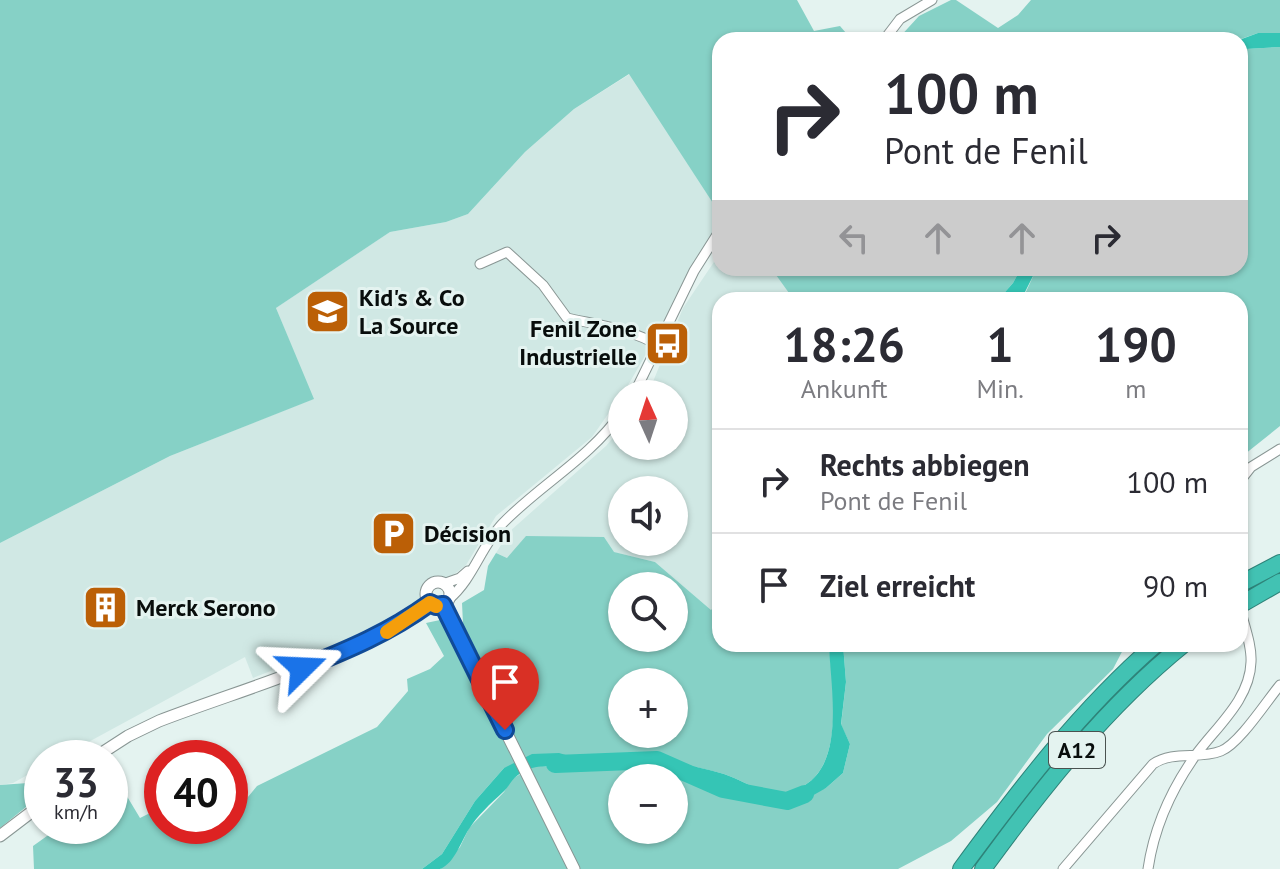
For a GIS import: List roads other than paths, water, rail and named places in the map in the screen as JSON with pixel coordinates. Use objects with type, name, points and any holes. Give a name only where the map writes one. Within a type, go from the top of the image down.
[{"type":"highway","points":[[1248,580],[1280,563]]},
{"type":"highway","points":[[1248,601],[1280,582]]},
{"type":"highway","name":"A12","points":[[961,869],[1063,739],[1148,652]]},
{"type":"highway","name":"A12","points":[[983,869],[1076,751],[1133,689],[1175,652]]},
{"type":"street","points":[[890,32],[900,19],[932,0]]},
{"type":"street","points":[[641,380],[694,271],[712,243]]},
{"type":"street","points":[[480,264],[507,252],[543,285],[567,318],[648,339],[659,346]]},
{"type":"street","points":[[471,569],[460,578],[443,584],[434,583],[428,588],[426,596],[430,603],[436,606],[446,602],[462,587],[500,526],[608,430]]},
{"type":"street","points":[[1248,471],[1280,449]]},
{"type":"street","points":[[443,584],[450,592],[446,602],[453,625],[574,869]]},
{"type":"street","points":[[122,740],[159,721],[364,643],[398,626],[430,603]]},
{"type":"street","points":[[1148,869],[1153,840],[1162,815],[1195,756],[1242,693],[1251,661],[1248,642]]},
{"type":"street","points":[[1063,869],[1153,764],[1174,755],[1195,756],[1224,750],[1280,685]]},
{"type":"street","points":[[0,836],[24,818]]},
{"type":"waterway","points":[[555,764],[657,760],[723,789],[787,801],[805,794]]},
{"type":"place","name":"Kid's & Co La Source","points":[[328,312]]},
{"type":"place","name":"Fenil Zone Industrielle","points":[[668,343]]},
{"type":"place","name":"Décision","points":[[393,534]]},
{"type":"place","name":"Merck Serono","points":[[105,608]]}]
